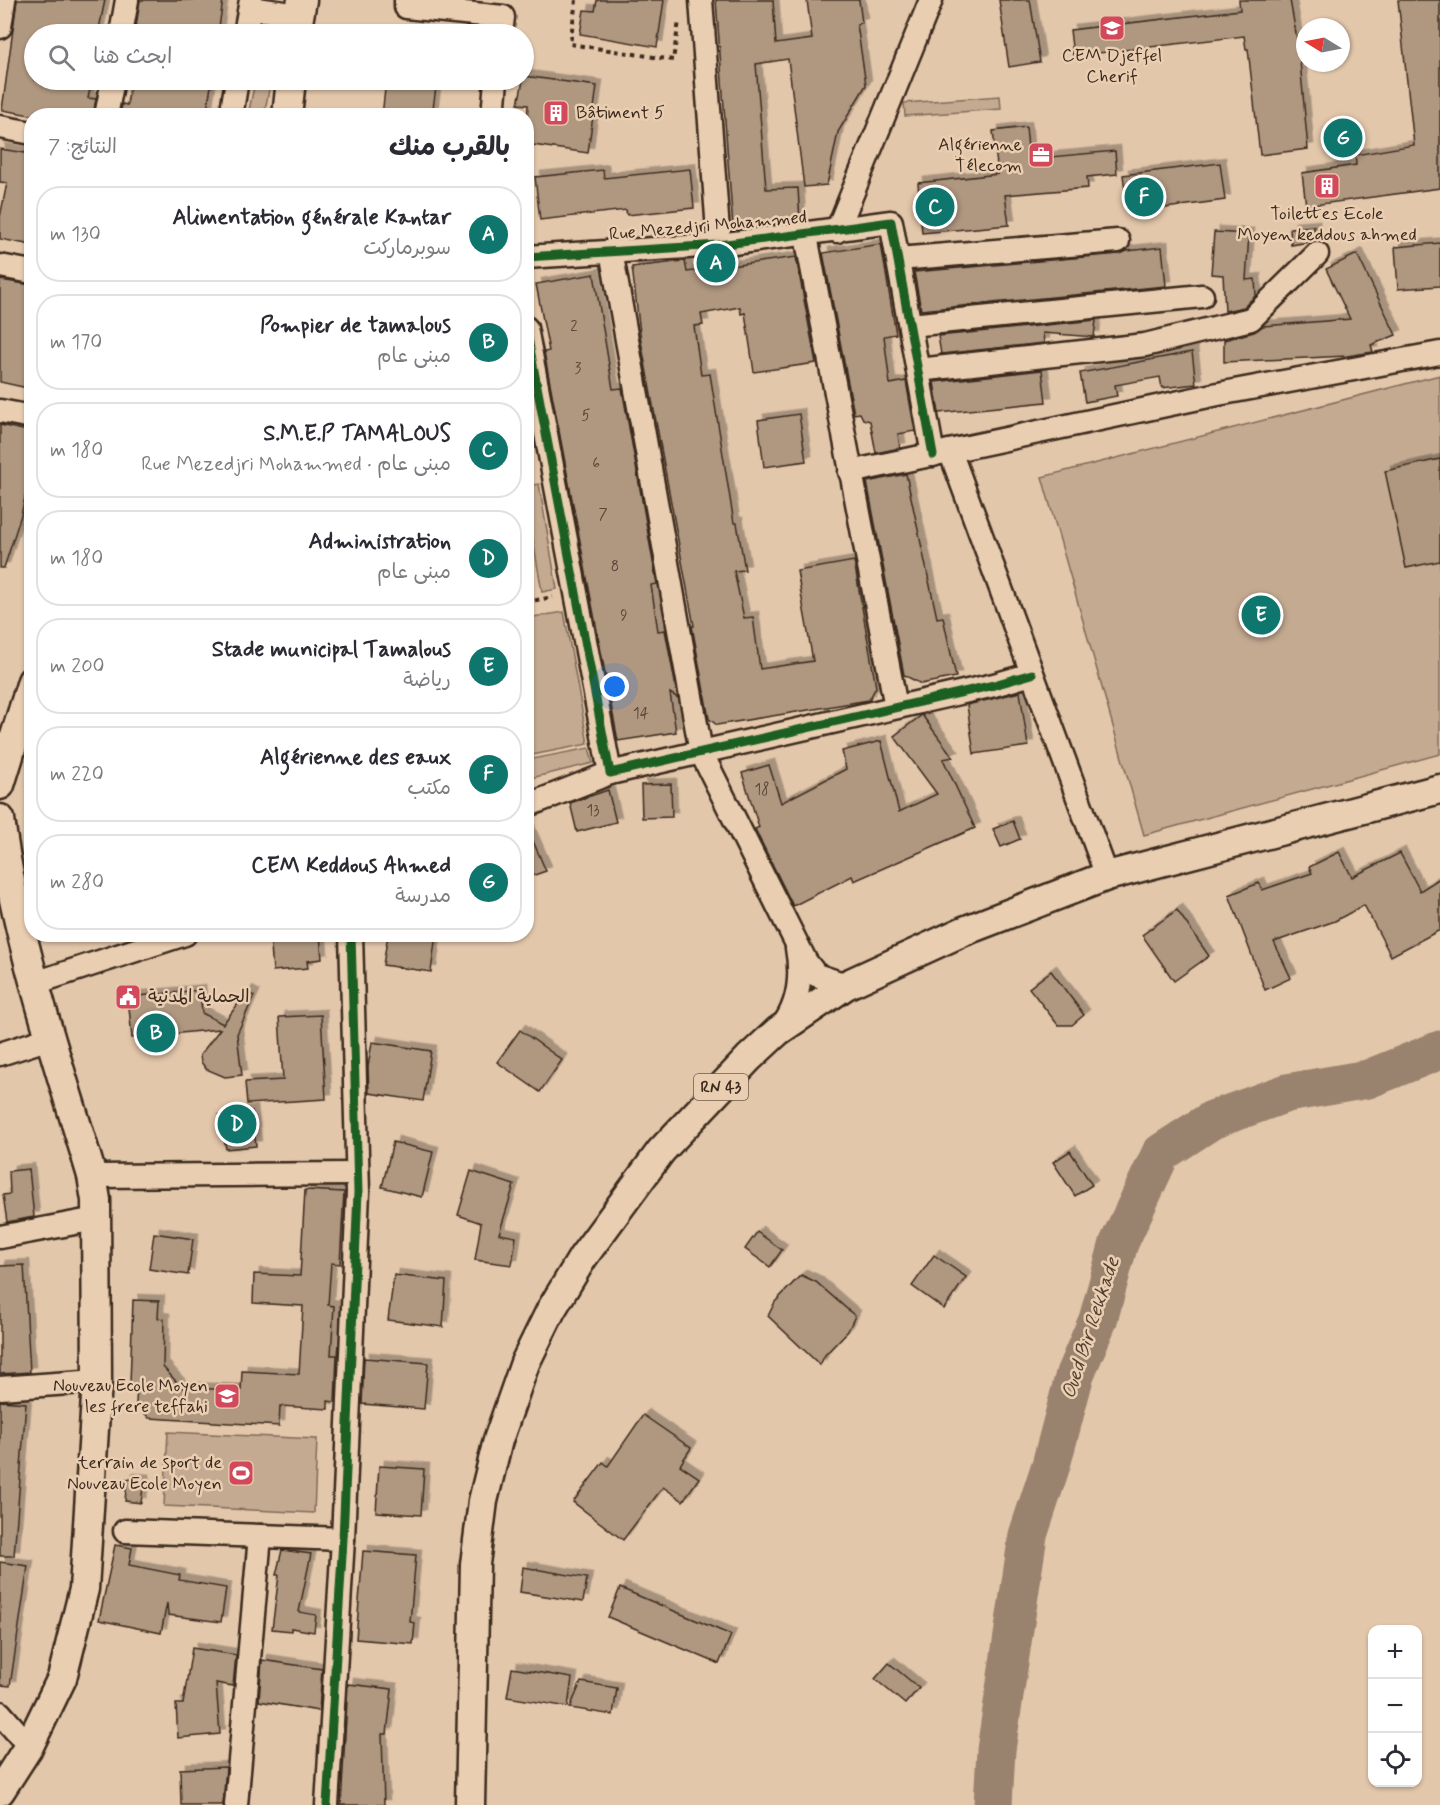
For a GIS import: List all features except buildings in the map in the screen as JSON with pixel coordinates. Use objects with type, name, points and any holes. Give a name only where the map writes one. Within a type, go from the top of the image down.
[{"type":"main road","points":[[288,108],[290,90]]},
{"type":"main road","points":[[0,785],[5,747],[24,701]]},
{"type":"main road","name":"RN 43","points":[[470,1805],[476,1564],[483,1501],[498,1440],[525,1364],[551,1310],[582,1257],[661,1151],[778,1031],[846,985],[964,931],[1107,876],[1440,789]]},
{"type":"main road","points":[[0,819],[11,887],[24,939]]},
{"type":"main road","points":[[0,1791],[29,1746],[62,1678],[84,1589],[97,1381],[96,1219],[92,1176],[50,1038],[25,942]]},
{"type":"street","points":[[0,27],[4,0]]},
{"type":"street","points":[[123,24],[127,0]]},
{"type":"street","points":[[406,0],[406,7],[503,17]]},
{"type":"street","points":[[701,0],[719,245]]},
{"type":"street","points":[[837,231],[931,0]]},
{"type":"street","points":[[247,24],[251,4],[299,16]]},
{"type":"street","points":[[108,108],[111,90]]},
{"type":"street","points":[[232,108],[235,90]]},
{"type":"street","points":[[494,108],[495,90]]},
{"type":"street","points":[[0,127],[24,132]]},
{"type":"street","name":"Rue Mezedjri Mohammed","points":[[534,256],[719,245],[806,236],[891,222],[898,259]]},
{"type":"street","points":[[806,236],[896,707]]},
{"type":"street","points":[[1107,876],[1032,674],[942,453],[918,370],[898,259],[1118,241]]},
{"type":"street","points":[[611,251],[701,753],[796,944],[816,975],[846,985]]},
{"type":"street","points":[[918,370],[1145,345],[1251,319],[1317,254]]},
{"type":"street","points":[[0,266],[24,270]]},
{"type":"street","points":[[910,325],[1203,296]]},
{"type":"street","points":[[850,472],[1218,394],[1440,353]]},
{"type":"street","points":[[534,370],[610,773]]},
{"type":"street","points":[[0,411],[24,416]]},
{"type":"street","points":[[534,803],[610,773],[1032,674]]},
{"type":"street","points":[[35,983],[161,942]]},
{"type":"street","points":[[327,1805],[343,1539],[358,1192],[351,942]]},
{"type":"street","points":[[778,1031],[789,1018],[795,1002],[800,968],[796,944]]},
{"type":"street","points":[[0,1054],[50,1038]]},
{"type":"street","points":[[92,1176],[357,1174]]},
{"type":"street","points":[[0,1237],[96,1219]]},
{"type":"street","points":[[0,1388],[97,1381]]},
{"type":"street","points":[[125,1532],[343,1539]]},
{"type":"street","points":[[236,1805],[260,1536]]},
{"type":"street","points":[[0,1713],[29,1746]]},
{"type":"path","points":[[576,0],[570,44],[673,60],[680,13]]},
{"type":"path","points":[[534,601],[553,597]]},
{"type":"shaded area","points":[[264,21],[278,23],[278,24],[264,24]]},
{"type":"shaded area","points":[[253,90],[269,90],[265,108],[249,108]]},
{"type":"shaded area","points":[[1000,96],[1001,109],[905,116],[904,103]]},
{"type":"shaded area","points":[[1440,375],[1440,754],[1144,835],[1042,477]]},
{"type":"shaded area","points":[[539,484],[557,589],[542,592],[534,546],[534,485]]},
{"type":"shaded area","points":[[564,612],[588,744],[534,755],[534,617]]},
{"type":"shaded area","points":[[589,748],[593,763],[534,777],[534,759]]},
{"type":"shaded area","name":"terrain de sport de Nouveau Ecole Moyen","points":[[168,1432],[317,1439],[314,1513],[164,1506]]},
{"type":"waterway","name":"Oued Bir Rekkade","points":[[993,1805],[996,1750],[1028,1535],[1051,1465],[1075,1374],[1098,1320],[1119,1243],[1161,1153],[1212,1120],[1287,1093],[1368,1079],[1440,1050]]},
{"type":"cycle path","points":[[534,257],[719,245],[891,222],[933,455]]},
{"type":"cycle path","points":[[534,370],[610,773],[994,685],[1032,674]]},
{"type":"cycle path","points":[[327,1805],[343,1539],[358,1192],[351,942]]},
{"type":"place","name":"CEM Djeffel Cherif","points":[[1112,28]]},
{"type":"place","name":"Bâtiment 5","points":[[556,113]]},
{"type":"place","name":"CEM Keddous Ahmed","points":[[1343,138]]},
{"type":"place","name":"Algérienne Télecom","points":[[1041,155]]},
{"type":"place","name":"Toilettes Ecole Moyen keddous ahmed","points":[[1327,186]]},
{"type":"place","name":"Algérienne des eaux","points":[[1144,197]]},
{"type":"place","name":"S.M.E.P TAMALOUS","points":[[935,207]]},
{"type":"place","name":"Alimentation générale Kantar","points":[[716,263]]},
{"type":"place","name":"Stade municipal Tamalous","points":[[1261,615]]},
{"type":"place","name":"الحماية المدنية","points":[[128,997]]},
{"type":"place","name":"Pompier de tamalous","points":[[156,1033]]},
{"type":"place","name":"Administration","points":[[237,1124]]},
{"type":"place","name":"Nouveau Ecole Moyen les frere teffahi","points":[[227,1396]]},
{"type":"place","name":"terrain de sport de Nouveau Ecole Moyen","points":[[241,1473]]}]
